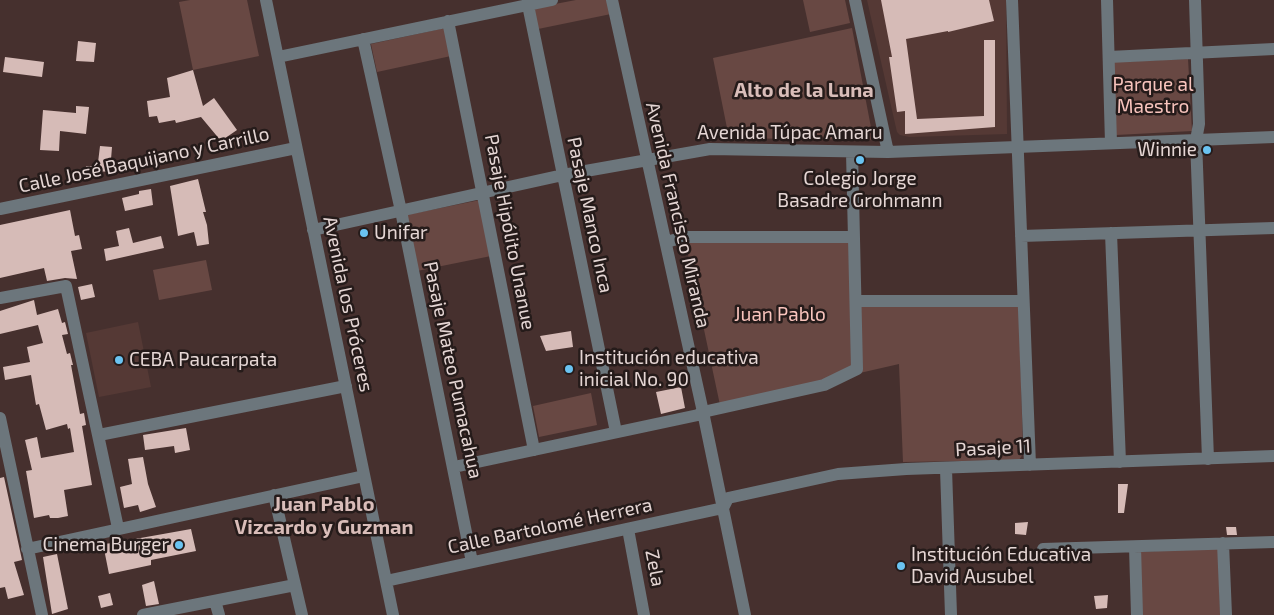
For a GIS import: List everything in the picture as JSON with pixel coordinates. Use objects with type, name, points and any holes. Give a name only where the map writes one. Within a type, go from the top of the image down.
[{"type":"street","name":"Avenida los Próceres","points":[[266,0],[393,615]]},
{"type":"street","points":[[278,57],[552,0]]},
{"type":"street","name":"Avenida Francisco Miranda","points":[[612,0],[703,412],[744,615]]},
{"type":"street","points":[[854,0],[888,152]]},
{"type":"street","points":[[1012,0],[1030,465]]},
{"type":"street","points":[[1108,0],[1111,143]]},
{"type":"street","points":[[1194,0],[1199,124],[1196,140],[1208,458]]},
{"type":"street","name":"Pasaje Manco Inca","points":[[528,5],[616,432]]},
{"type":"street","name":"Pasaje Hipólito Unanue","points":[[448,22],[534,450]]},
{"type":"street","name":"Pasaje Mateo Pumacahua","points":[[363,39],[401,211],[472,562]]},
{"type":"street","points":[[1109,57],[1274,50]]},
{"type":"street","name":"Avenida Túpac Amaru","points":[[313,230],[563,175],[710,149],[888,152],[1274,137]]},
{"type":"street","name":"Calle José Baquijano y Carrillo","points":[[0,209],[296,148]]},
{"type":"street","points":[[454,466],[698,415],[703,412],[824,385],[857,369],[852,152]]},
{"type":"street","points":[[1021,236],[1274,228]]},
{"type":"street","points":[[1111,233],[1120,462]]},
{"type":"street","points":[[666,242],[684,237],[853,237]]},
{"type":"street","points":[[0,298],[66,286],[118,528]]},
{"type":"street","points":[[856,301],[1023,301]]},
{"type":"street","points":[[99,435],[346,386]]},
{"type":"street","points":[[0,418],[42,615]]},
{"type":"street","name":"Pasaje 11","points":[[723,508],[728,498],[838,474],[906,469],[1274,456]]},
{"type":"street","points":[[946,468],[951,615]]},
{"type":"street","points":[[27,549],[364,476]]},
{"type":"street","points":[[274,495],[302,615]]},
{"type":"street","name":"Calle Bartolomé Herrera","points":[[386,581],[723,508]]},
{"type":"street","name":"Zela","points":[[628,528],[644,615]]},
{"type":"street","points":[[1043,548],[1274,542]]},
{"type":"street","points":[[1223,543],[1226,615]]},
{"type":"street","points":[[1135,546],[1137,615]]},
{"type":"street","points":[[143,615],[295,585]]},
{"type":"street","points":[[215,601],[218,615]]},
{"type":"shaded area","points":[[867,0],[1006,0],[1007,134],[909,137],[900,135],[897,132]]},
{"type":"shaded area","name":"CEBA Paucarpata","points":[[138,322],[151,387],[99,397],[86,333]]},
{"type":"green space","points":[[190,0],[247,0],[259,56],[193,70],[179,2]]},
{"type":"green space","points":[[576,0],[608,0],[611,14],[538,29],[534,8]]},
{"type":"green space","points":[[803,0],[845,0],[850,23],[810,32]]},
{"type":"green space","points":[[445,28],[451,56],[377,72],[371,44]]},
{"type":"green space","points":[[852,28],[873,138],[870,140],[729,138],[713,58]]},
{"type":"green space","name":"Parque al Maestro","points":[[1188,59],[1192,131],[1116,135],[1113,62]]},
{"type":"green space","points":[[480,200],[491,256],[417,271],[406,215]]},
{"type":"green space","name":"Juan Pablo","points":[[685,240],[854,240],[855,303],[1019,304],[1023,454],[1019,460],[903,462],[899,364],[720,405]]},
{"type":"green space","points":[[206,260],[212,290],[159,300],[153,270]]},
{"type":"green space","points":[[591,393],[597,425],[539,437],[533,406]]},
{"type":"green space","points":[[1219,548],[1220,615],[1141,615],[1138,552]]},
{"type":"building","points":[[881,0],[989,0],[994,21],[948,32],[906,39],[917,119],[984,116],[984,40],[995,40],[995,127],[905,134],[905,111],[897,112],[889,57],[892,57]]},
{"type":"building","points":[[78,41],[96,43],[94,62],[76,61]]},
{"type":"building","points":[[5,57],[44,62],[42,77],[3,72]]},
{"type":"building","points":[[193,70],[203,106],[214,98],[237,130],[221,141],[201,117],[176,123],[175,120],[159,123],[157,116],[149,117],[147,101],[170,97],[167,78]]},
{"type":"building","points":[[76,106],[89,107],[86,134],[60,131],[59,151],[40,150],[43,110],[76,113]]},
{"type":"building","points":[[100,146],[112,147],[110,172],[97,171]]},
{"type":"building","points":[[86,166],[97,166],[96,176],[85,176]]},
{"type":"building","points":[[198,179],[206,212],[203,212],[207,225],[209,244],[197,246],[194,232],[178,236],[170,186]]},
{"type":"building","points":[[151,189],[153,205],[125,211],[122,198],[139,194],[139,191]]},
{"type":"building","points":[[70,210],[75,236],[79,235],[82,249],[71,251],[77,279],[65,278],[47,281],[44,268],[0,278],[0,225]]},
{"type":"building","points":[[129,228],[133,243],[161,236],[164,248],[106,261],[104,249],[119,246],[116,231]]},
{"type":"building","points":[[92,284],[95,297],[81,300],[78,287]]},
{"type":"building","points":[[34,300],[37,315],[58,309],[62,323],[65,322],[68,334],[62,335],[67,354],[70,353],[80,414],[84,413],[86,425],[82,426],[92,485],[64,490],[68,516],[58,518],[50,518],[49,515],[34,518],[26,471],[32,470],[25,440],[37,437],[41,458],[74,452],[70,428],[68,429],[67,424],[46,430],[39,404],[36,405],[31,375],[5,380],[3,367],[30,362],[27,347],[43,343],[38,325],[0,334],[0,311]]},
{"type":"building","points":[[571,331],[573,347],[546,351],[540,336]]},
{"type":"building","points":[[681,387],[685,408],[661,414],[656,392]]},
{"type":"building","points":[[186,428],[190,450],[175,453],[174,446],[145,450],[143,435]]},
{"type":"building","points":[[143,457],[148,484],[156,507],[140,512],[138,505],[124,508],[120,487],[132,484],[128,459]]},
{"type":"building","points":[[4,477],[22,560],[14,562],[24,595],[8,599],[5,587],[0,588],[0,478]]},
{"type":"building","points":[[1118,484],[1128,484],[1124,513],[1118,513]]},
{"type":"building","points":[[1028,522],[1026,535],[1015,534],[1015,523]]},
{"type":"building","points":[[1226,527],[1236,527],[1237,535],[1227,535]]},
{"type":"building","points":[[191,529],[196,551],[151,560],[151,565],[109,574],[103,544],[113,543],[114,549],[135,542],[135,539]]},
{"type":"building","points":[[57,554],[68,609],[52,614],[43,557]]},
{"type":"building","points":[[154,581],[159,604],[146,606],[142,585]]},
{"type":"building","points":[[110,593],[113,605],[101,608],[98,596]]},
{"type":"building","points":[[1108,595],[1107,608],[1096,609],[1094,596]]},
{"type":"place","name":"Winnie","points":[[1207,150]]},
{"type":"place","name":"Colegio Jorge Basadre Grohmann","points":[[860,160]]},
{"type":"place","name":"Unifar","points":[[364,233]]},
{"type":"place","name":"CEBA Paucarpata","points":[[119,360]]},
{"type":"place","name":"Institución educativa inicial No. 90","points":[[569,369]]},
{"type":"place","name":"Cinema Burger","points":[[179,545]]},
{"type":"place","name":"Institución Educativa David Ausubel","points":[[901,566]]},
{"type":"district","name":"Alto de la Luna","points":[[804,90]]},
{"type":"district","name":"Juan Pablo Vizcardo y Guzman","points":[[324,516]]}]
